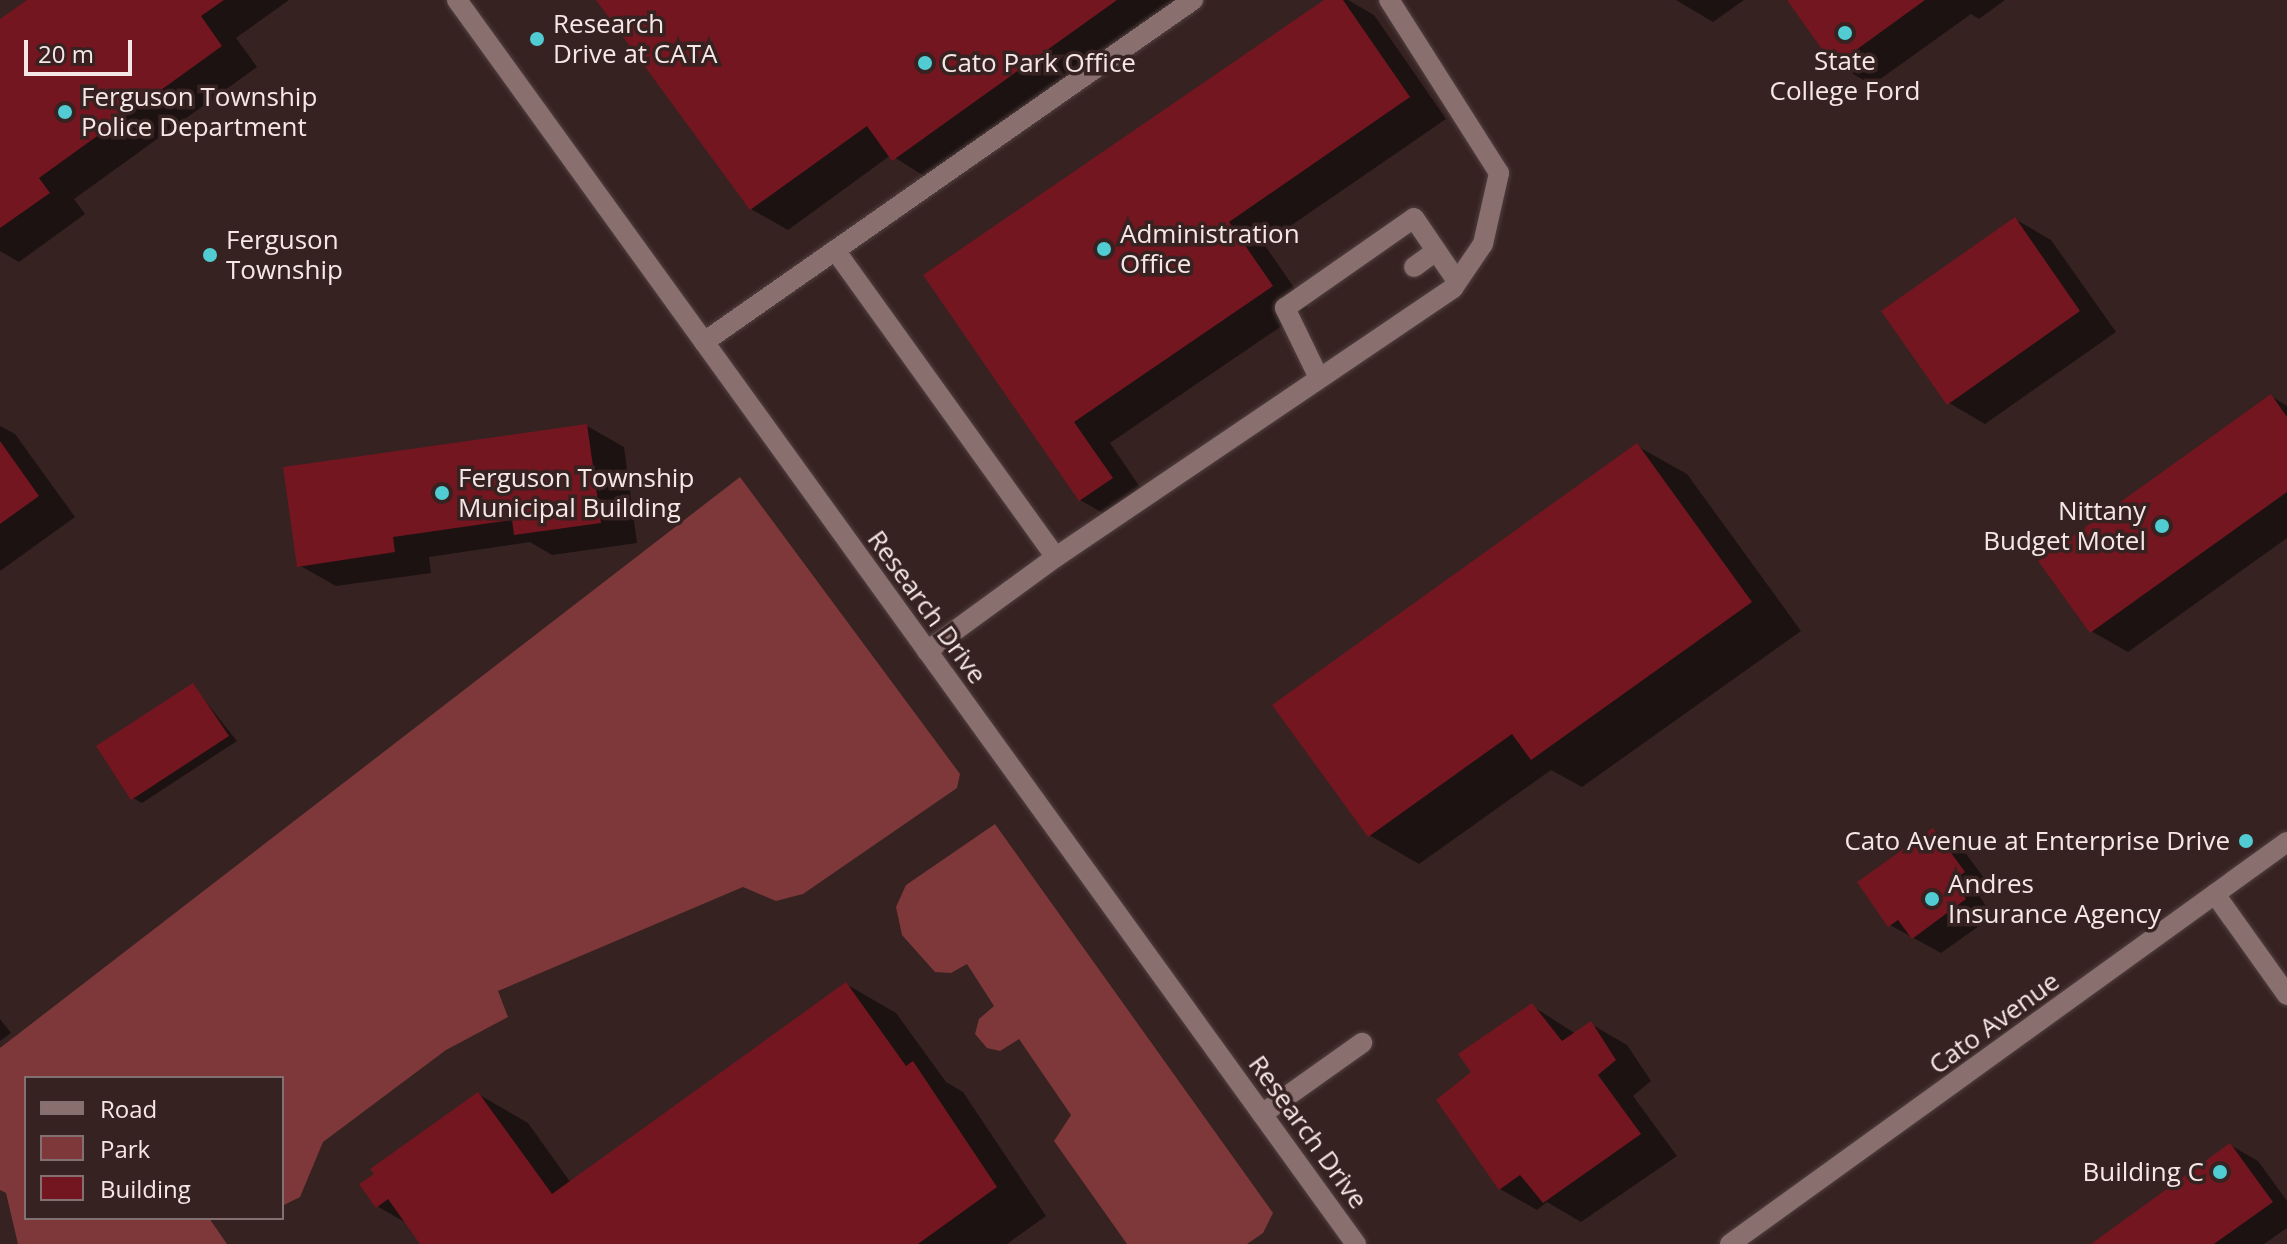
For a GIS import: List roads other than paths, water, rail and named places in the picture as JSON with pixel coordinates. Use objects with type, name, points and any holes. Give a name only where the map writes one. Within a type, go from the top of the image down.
[{"type":"street","name":"Research Drive","points":[[457,0],[1356,1244]]},
{"type":"street","points":[[704,342],[1193,0]]},
{"type":"street","points":[[927,651],[1056,557],[1457,281],[1483,244],[1499,173],[1389,0]]},
{"type":"street","points":[[1319,378],[1310,339],[1285,308],[1414,218],[1457,281]]},
{"type":"street","points":[[835,250],[1056,557]]},
{"type":"street","points":[[1414,267],[1436,251]]},
{"type":"street","name":"Cato Avenue","points":[[1730,1244],[2287,842]]},
{"type":"street","points":[[2215,894],[2287,995]]},
{"type":"street","points":[[1262,1114],[1362,1043]]},
{"type":"place","name":"State College Ford","points":[[1845,33]]},
{"type":"place","name":"Research Drive at CATA","points":[[537,39]]},
{"type":"place","name":"Cato Park Office","points":[[925,63]]},
{"type":"place","name":"Ferguson Township Police Department","points":[[65,112]]},
{"type":"place","name":"Administration Office","points":[[1104,249]]},
{"type":"place","name":"Ferguson Township","points":[[210,255]]},
{"type":"place","name":"Ferguson Township Municipal Building","points":[[442,493]]},
{"type":"place","name":"Nittany Budget Motel","points":[[2162,526]]},
{"type":"place","name":"Cato Avenue at Enterprise Drive","points":[[2246,841]]},
{"type":"place","name":"Andres Insurance Agency","points":[[1932,899]]},
{"type":"place","name":"Building C","points":[[2220,1172]]}]
